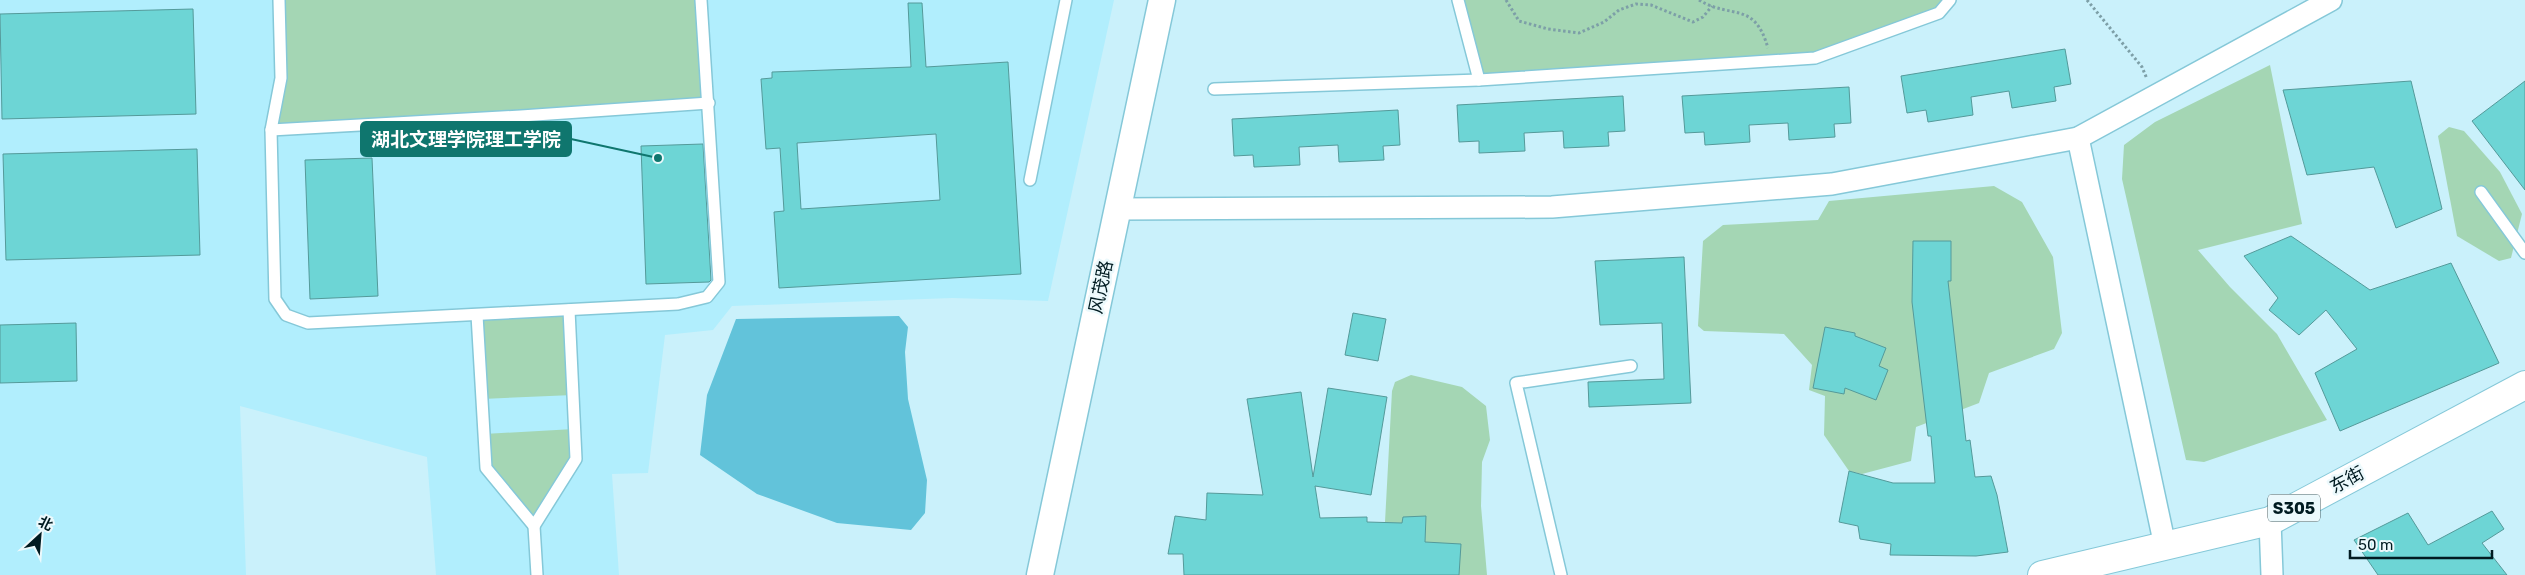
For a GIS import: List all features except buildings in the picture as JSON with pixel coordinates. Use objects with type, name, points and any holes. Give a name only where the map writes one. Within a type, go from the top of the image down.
[{"type":"main road","name":"东街","points":[[2042,575],[2270,521],[2525,385]]},
{"type":"street","name":"风茂路","points":[[1040,575],[1162,0]]},
{"type":"street","points":[[1117,209],[1552,207],[1832,184],[2078,138],[2331,0]]},
{"type":"street","points":[[2078,138],[2165,546]]},
{"type":"street","points":[[2270,521],[2272,575]]},
{"type":"lane","points":[[279,0],[281,78],[271,130],[275,299],[286,315],[308,323],[678,304],[707,297],[720,282],[710,103],[701,0]]},
{"type":"lane","points":[[1030,180],[1066,0]]},
{"type":"lane","points":[[1458,0],[1478,80]]},
{"type":"lane","points":[[1214,89],[1478,80],[1815,58],[1939,13],[1950,0]]},
{"type":"lane","points":[[271,130],[710,103]]},
{"type":"lane","points":[[2481,192],[2525,253]]},
{"type":"lane","points":[[537,575],[534,526],[576,459],[569,310]]},
{"type":"lane","points":[[477,315],[486,468],[534,526]]},
{"type":"lane","points":[[1561,575],[1516,383],[1630,366]]},
{"type":"path","points":[[1506,0],[1519,21],[1580,34],[1604,22],[1619,10],[1636,4],[1651,5],[1694,22],[1703,17],[1712,6]]},
{"type":"path","points":[[1699,0],[1712,6],[1750,16],[1762,29],[1768,48],[1765,61]]},
{"type":"path","points":[[2087,0],[2142,67],[2155,96]]},
{"type":"shaded area","points":[[0,0],[1114,0],[1048,301],[952,298],[732,306],[713,330],[665,335],[648,473],[612,474],[619,575],[436,575],[427,457],[240,406],[246,575],[0,575]]},
{"type":"shaded area","points":[[899,316],[908,327],[905,352],[908,399],[927,480],[925,513],[911,530],[837,523],[757,494],[700,455],[707,395],[736,319]]},
{"type":"green space","points":[[279,0],[701,0],[709,103],[271,130],[281,78]]},
{"type":"green space","points":[[1458,0],[1950,0],[1939,13],[1815,58],[1479,80]]},
{"type":"green space","points":[[2270,65],[2302,224],[2198,250],[2230,287],[2277,334],[2327,420],[2204,462],[2186,460],[2122,179],[2124,145],[2155,122]]},
{"type":"green space","points":[[2449,127],[2464,131],[2500,172],[2522,214],[2511,258],[2499,261],[2457,236],[2438,136]]},
{"type":"green space","points":[[1994,186],[2022,202],[2053,257],[2062,333],[2054,349],[1989,373],[1979,403],[1916,427],[1911,461],[1862,474],[1849,471],[1824,435],[1825,396],[1809,390],[1812,365],[1784,334],[1704,331],[1698,326],[1703,241],[1723,225],[1818,220],[1829,201]]},
{"type":"green space","points":[[569,310],[573,395],[482,399],[477,315]]},
{"type":"green space","points":[[1411,375],[1462,387],[1486,406],[1490,440],[1482,462],[1481,506],[1487,575],[1390,575],[1385,522],[1392,391],[1395,382]]},
{"type":"green space","points":[[574,429],[576,459],[534,526],[486,468],[484,434]]},
{"type":"place","name":"湖北文理学院理工学院","points":[[658,158]]}]
